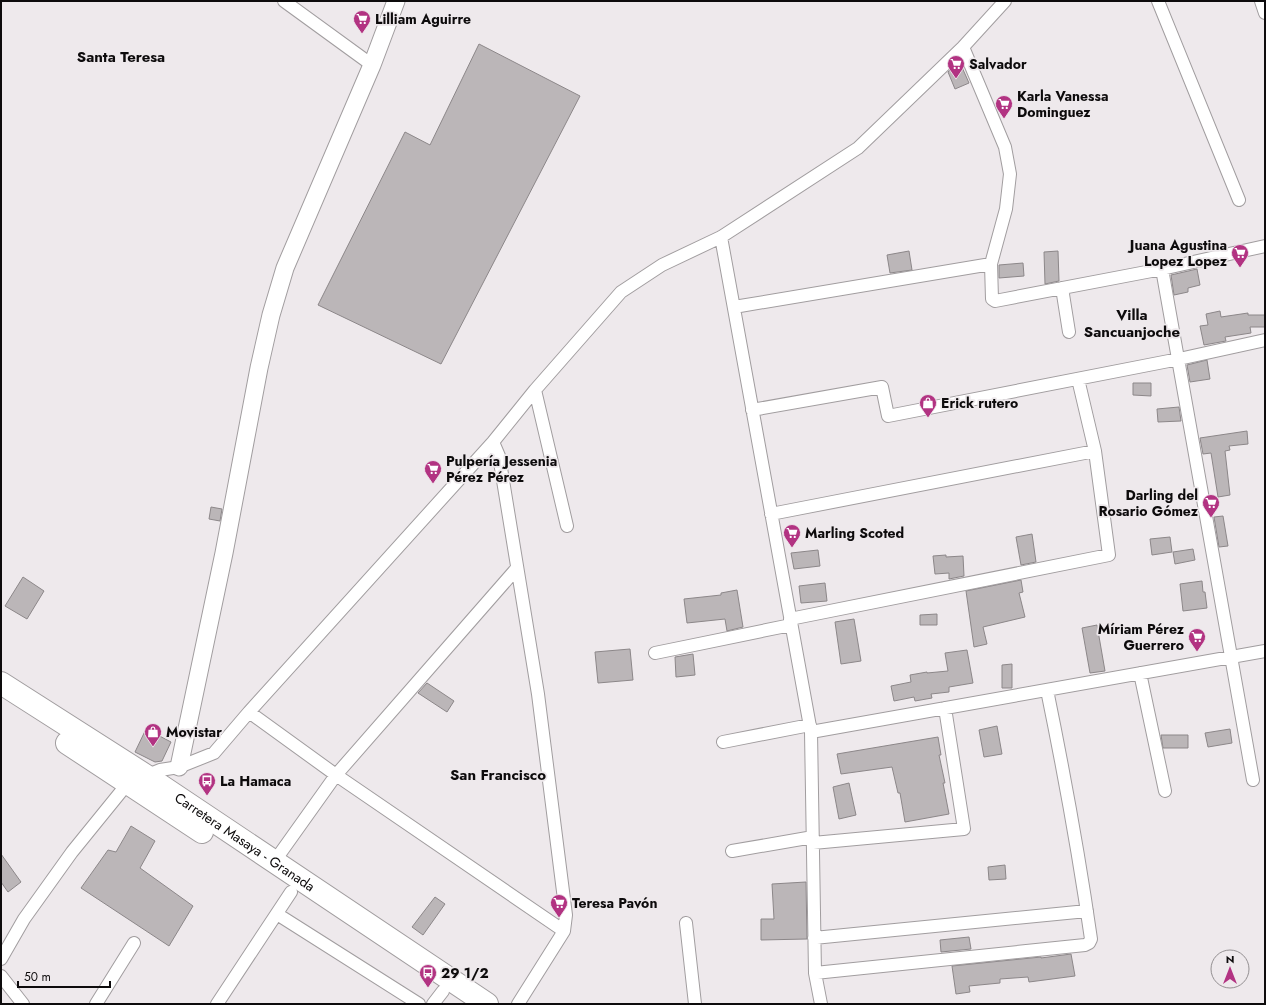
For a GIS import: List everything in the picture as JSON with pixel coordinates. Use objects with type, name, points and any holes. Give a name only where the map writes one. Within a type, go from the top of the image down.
[{"type":"highway","name":"Carretera Masaya - Granada","points":[[1,683],[438,997],[463,1004]]},
{"type":"highway","name":"Carretera Masaya - Granada","points":[[1,699],[274,862],[487,1004]]},
{"type":"street","points":[[284,1],[372,66]]},
{"type":"street","points":[[179,767],[227,538],[259,368],[271,315],[285,268],[372,66],[396,1]]},
{"type":"street","points":[[1,959],[24,920],[72,852],[136,779],[160,770],[179,767],[214,753],[249,712],[493,442],[535,390],[621,292],[662,265],[721,237],[858,148],[963,46],[1005,1]]},
{"type":"street","points":[[1158,1],[1239,200]]},
{"type":"street","points":[[1261,1],[1265,13]]},
{"type":"street","points":[[963,46],[1005,147],[1010,174],[1006,209],[991,264],[992,300],[1162,269],[1265,246]]},
{"type":"street","points":[[721,237],[810,728],[815,973],[821,1004]]},
{"type":"street","points":[[734,307],[991,264]]},
{"type":"street","points":[[1162,269],[1253,780]]},
{"type":"street","points":[[1062,288],[1069,332]]},
{"type":"street","points":[[752,410],[882,387],[888,416],[1179,359],[1265,340]]},
{"type":"street","points":[[655,653],[791,622],[1109,554],[1095,451],[1078,379]]},
{"type":"street","points":[[535,390],[568,526]]},
{"type":"street","points":[[493,442],[499,456],[538,694],[566,907],[564,931],[518,1004]]},
{"type":"street","points":[[771,514],[1095,451]]},
{"type":"street","points":[[274,862],[336,775],[518,568]]},
{"type":"street","points":[[723,742],[944,708],[1265,651]]},
{"type":"street","points":[[1140,673],[1165,791]]},
{"type":"street","points":[[815,973],[1085,945],[1089,943],[1091,939],[1087,910],[1064,770],[1047,690]]},
{"type":"street","points":[[732,851],[813,840],[964,829],[944,708]]},
{"type":"street","points":[[249,712],[336,775],[564,931]]},
{"type":"street","points":[[220,1003],[290,892]]},
{"type":"street","points":[[814,938],[1087,910]]},
{"type":"street","points":[[277,914],[420,1004]]},
{"type":"street","points":[[686,923],[695,1004]]},
{"type":"street","points":[[96,1004],[134,943]]},
{"type":"street","points":[[1,976],[23,1004]]},
{"type":"building","points":[[479,44],[580,96],[441,364],[318,305],[405,132],[430,145]]},
{"type":"building","points":[[961,65],[969,83],[955,89],[948,72]]},
{"type":"building","points":[[909,251],[912,270],[890,273],[887,255]]},
{"type":"building","points":[[1058,251],[1059,281],[1045,284],[1044,252]]},
{"type":"building","points":[[1023,263],[1024,276],[999,278],[999,265]]},
{"type":"building","points":[[1197,269],[1200,285],[1188,288],[1188,292],[1174,295],[1171,275]]},
{"type":"building","points":[[1220,311],[1221,317],[1248,313],[1248,315],[1265,315],[1265,327],[1250,327],[1251,333],[1225,337],[1226,341],[1204,345],[1200,326],[1208,325],[1206,314]]},
{"type":"building","points":[[1207,360],[1210,379],[1190,382],[1187,365]]},
{"type":"building","points":[[1133,383],[1151,383],[1151,396],[1133,395]]},
{"type":"building","points":[[1179,407],[1181,421],[1158,422],[1157,409]]},
{"type":"building","points":[[1247,431],[1248,444],[1229,446],[1230,450],[1225,451],[1230,495],[1218,497],[1211,453],[1203,454],[1200,438]]},
{"type":"building","points":[[211,507],[222,509],[220,521],[209,519]]},
{"type":"building","points":[[1223,516],[1228,546],[1219,547],[1214,517]]},
{"type":"building","points":[[1032,534],[1036,562],[1021,565],[1016,537]]},
{"type":"building","points":[[1170,537],[1172,552],[1152,555],[1150,539]]},
{"type":"building","points":[[1193,549],[1195,560],[1175,564],[1173,552]]},
{"type":"building","points":[[818,550],[820,566],[794,569],[791,553]]},
{"type":"building","points":[[946,555],[946,557],[963,556],[964,576],[949,579],[949,573],[935,574],[933,556]]},
{"type":"building","points":[[23,577],[44,591],[27,619],[5,606]]},
{"type":"building","points":[[1021,580],[1023,592],[1019,593],[1025,617],[983,627],[987,644],[974,647],[966,591]]},
{"type":"building","points":[[1202,581],[1207,608],[1183,611],[1180,584]]},
{"type":"building","points":[[825,583],[827,601],[801,603],[799,586]]},
{"type":"building","points":[[737,590],[743,627],[727,631],[725,619],[687,623],[684,599],[721,595],[721,593]]},
{"type":"building","points":[[937,614],[937,625],[920,625],[920,615]]},
{"type":"building","points":[[854,619],[861,661],[841,664],[835,622]]},
{"type":"building","points":[[1097,625],[1105,671],[1090,673],[1082,628]]},
{"type":"building","points":[[630,649],[633,680],[598,683],[595,652]]},
{"type":"building","points":[[967,650],[973,683],[949,687],[949,692],[931,694],[932,698],[915,701],[914,697],[894,701],[891,686],[911,682],[910,675],[927,672],[948,671],[945,653]]},
{"type":"building","points":[[693,654],[695,675],[676,677],[675,657]]},
{"type":"building","points":[[1012,664],[1012,688],[1002,688],[1002,665]]},
{"type":"building","points":[[427,683],[454,701],[447,712],[418,693]]},
{"type":"building","points":[[997,726],[1002,754],[984,757],[979,730]]},
{"type":"building","name":"Movistar","points":[[146,729],[171,742],[162,761],[155,762],[135,752]]},
{"type":"building","points":[[1230,729],[1232,743],[1208,747],[1205,733]]},
{"type":"building","points":[[1161,735],[1188,735],[1188,748],[1163,748]]},
{"type":"building","points":[[938,737],[941,755],[939,755],[945,783],[943,783],[949,814],[905,822],[900,793],[898,793],[892,767],[841,774],[837,754]]},
{"type":"building","points":[[849,783],[856,815],[839,819],[833,787]]},
{"type":"building","points":[[131,826],[155,841],[140,868],[193,906],[169,946],[81,888],[108,850],[116,852]]},
{"type":"building","points":[[1,854],[21,882],[8,892],[1,882]]},
{"type":"building","points":[[1005,865],[1006,879],[989,880],[988,867]]},
{"type":"building","points":[[806,882],[807,939],[761,940],[761,919],[774,919],[772,884]]},
{"type":"building","points":[[435,897],[445,904],[423,935],[412,927]]},
{"type":"building","points":[[969,937],[971,949],[941,952],[940,940]]},
{"type":"building","points":[[1071,954],[1075,976],[1029,982],[1028,977],[1000,979],[1000,983],[969,986],[970,992],[956,994],[952,966]]},
{"type":"place","name":"Lilliam Aguirre","points":[[362,34]]},
{"type":"place","name":"Salvador","points":[[956,79]]},
{"type":"place","name":"Karla Vanessa Dominguez","points":[[1004,119]]},
{"type":"place","name":"Juana Agustina Lopez Lopez","points":[[1240,268]]},
{"type":"place","name":"Erick rutero","points":[[928,418]]},
{"type":"place","name":"Pulpería Jessenia Pérez Pérez","points":[[433,484]]},
{"type":"place","name":"Darling del Rosario Gómez","points":[[1211,518]]},
{"type":"place","name":"Marling Scoted","points":[[792,548]]},
{"type":"place","name":"Míriam Pérez Guerrero","points":[[1197,652]]},
{"type":"place","name":"Movistar","points":[[153,747]]},
{"type":"place","name":"La Hamaca","points":[[207,796]]},
{"type":"place","name":"Teresa Pavón","points":[[559,918]]},
{"type":"place","name":"29 1/2","points":[[428,988]]},
{"type":"district","name":"Santa Teresa","points":[[121,57]]},
{"type":"district","name":"Villa Sancuanjoche","points":[[1132,324]]},
{"type":"district","name":"San Francisco","points":[[498,775]]}]
